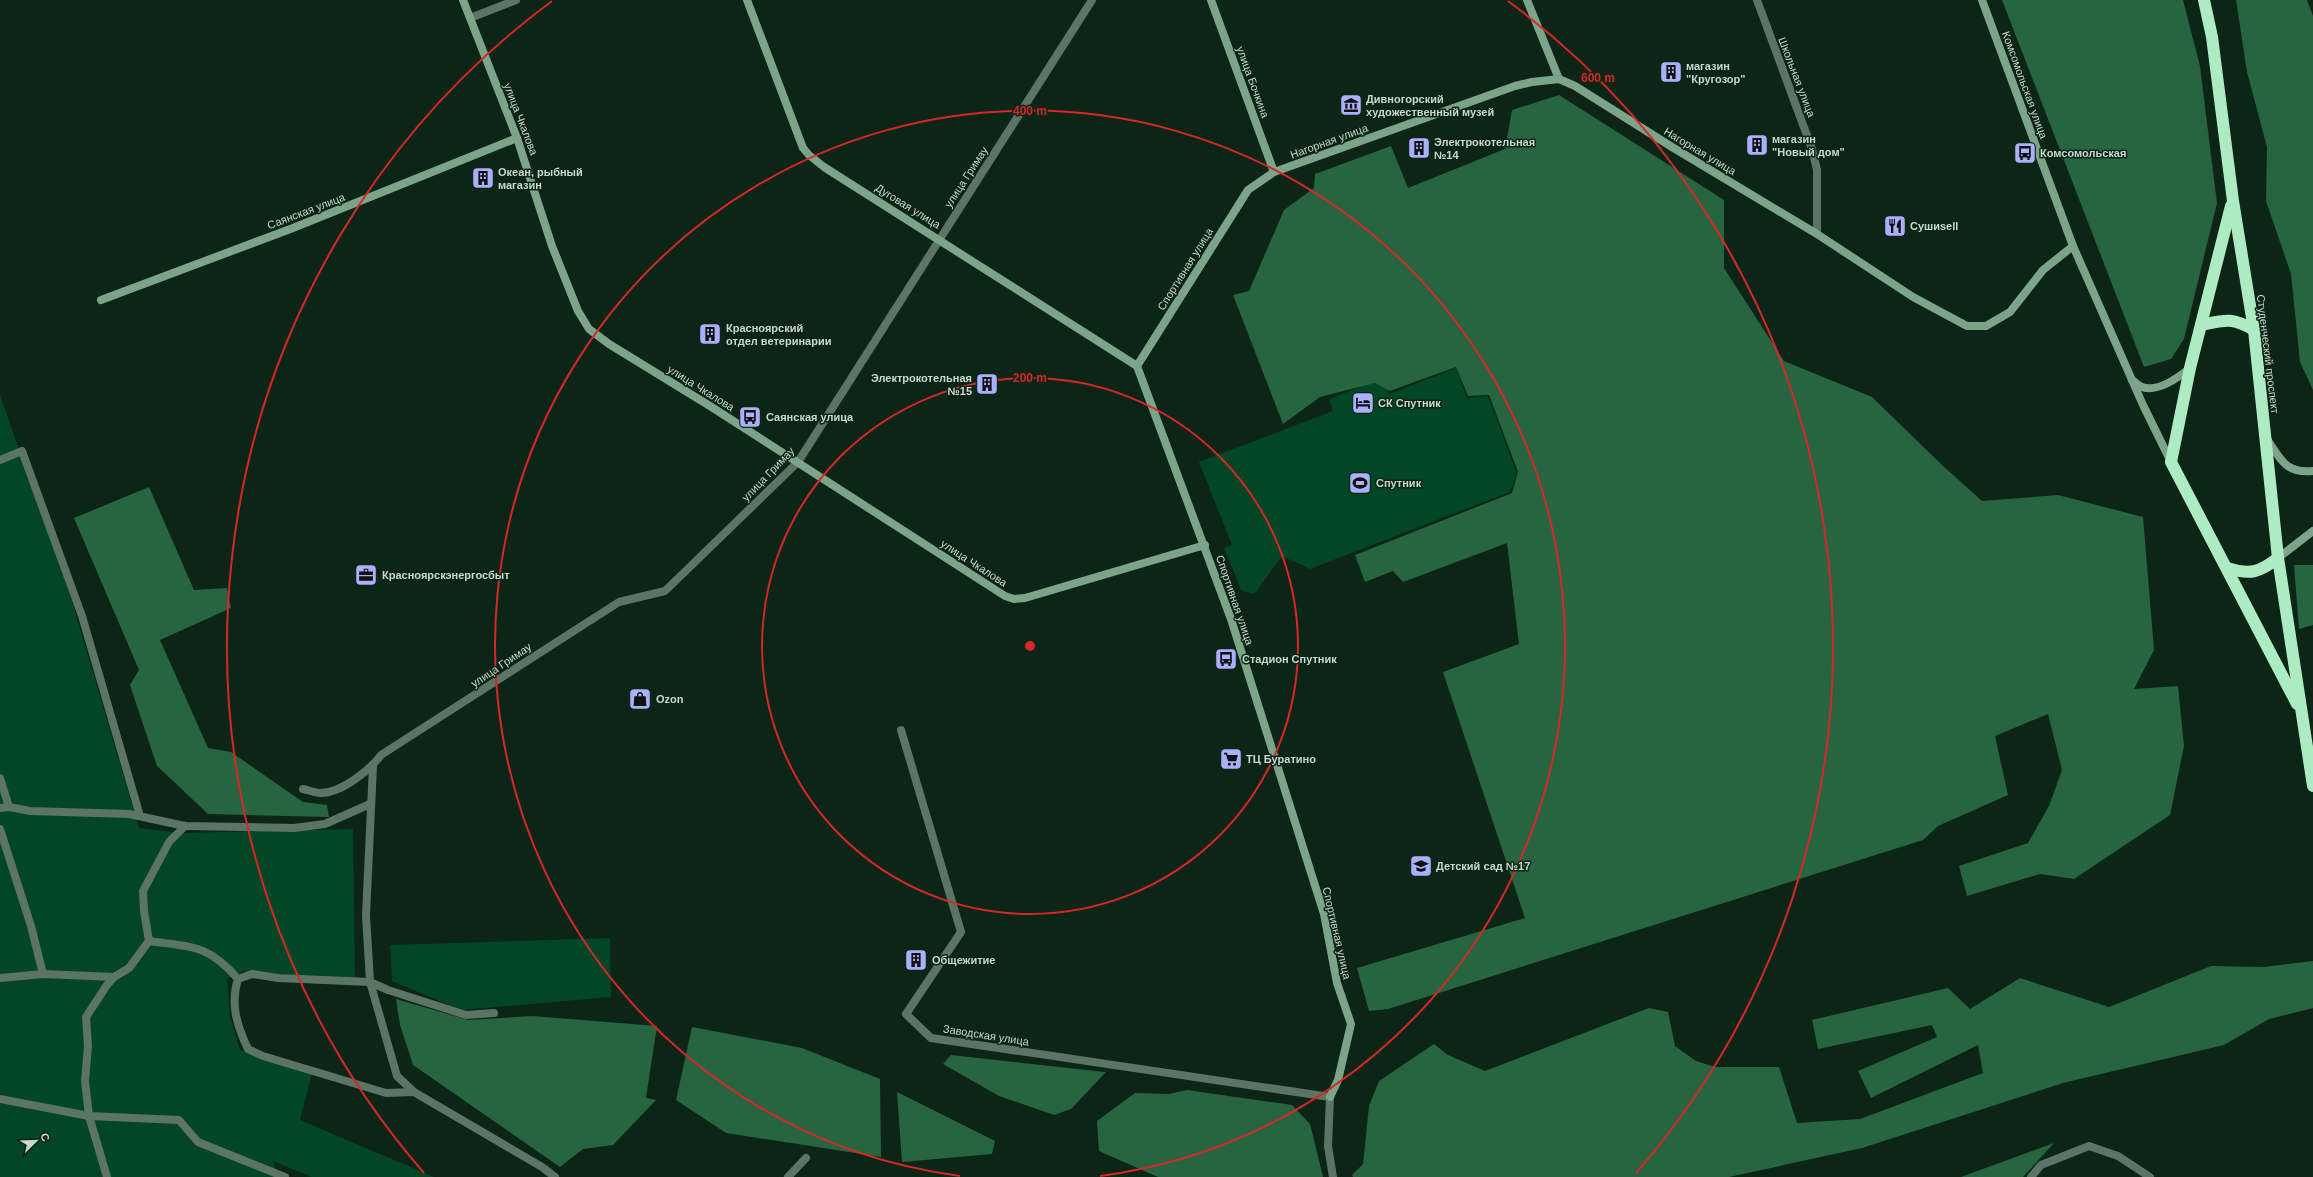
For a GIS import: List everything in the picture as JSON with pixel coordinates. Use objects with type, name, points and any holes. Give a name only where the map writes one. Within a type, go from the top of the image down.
[{"type":"highway","name":"Студенческий проспект","points":[[2204,0],[2212,37],[2233,201],[2254,330],[2278,558],[2313,786]]},
{"type":"highway","points":[[2233,201],[2200,325],[2171,462],[2302,712]]},
{"type":"highway","points":[[2200,325],[2222,320],[2239,321],[2254,330]]},
{"type":"highway","points":[[2227,568],[2245,574],[2264,569],[2278,558]]},
{"type":"main road","name":"улица Чкалова","points":[[463,0],[517,138],[552,246],[578,311],[589,329],[609,344],[798,462],[1005,596],[1014,599],[1025,598],[1205,545]]},
{"type":"main road","name":"Дуговая улица","points":[[747,0],[794,126],[806,152],[824,167],[1137,366]]},
{"type":"main road","name":"улица Бочкина","points":[[1211,0],[1274,172]]},
{"type":"main road","points":[[1527,0],[1559,79]]},
{"type":"main road","name":"Комсомольская улица","points":[[1982,0],[2073,246],[2132,379],[2171,462]]},
{"type":"main road","name":"Нагорная улица","points":[[1274,172],[1514,86],[1559,79],[1575,86],[1672,147],[1817,234],[1913,297],[1968,326],[1986,326],[2010,312],[2043,270],[2073,246]]},
{"type":"main road","name":"Саянская улица","points":[[101,300],[248,245],[517,138]]},
{"type":"main road","name":"Спортивная улица","points":[[1274,172],[1248,190],[1137,366],[1205,545],[1231,619],[1324,914],[1337,983],[1351,1024],[1338,1080],[1330,1097]]},
{"type":"main road","points":[[2132,379],[2143,387],[2152,387],[2171,383],[2190,368]]},
{"type":"main road","points":[[2265,436],[2285,465],[2302,472],[2313,471]]},
{"type":"main road","points":[[2278,558],[2313,531]]},
{"type":"street","points":[[470,18],[516,0]]},
{"type":"street","name":"улица Гримау","points":[[303,789],[322,793],[343,786],[373,766],[381,755],[619,602],[665,591],[798,462],[1092,0]]},
{"type":"street","name":"Школьная улица","points":[[1756,0],[1812,149],[1818,186],[1817,234]]},
{"type":"street","points":[[0,460],[22,451],[82,616],[140,816]]},
{"type":"street","name":"Заводская улица","points":[[901,730],[961,932],[906,1014],[931,1038],[1330,1097]]},
{"type":"street","points":[[373,766],[370,804],[366,915],[370,982],[397,1076],[414,1092],[542,1167],[555,1177]]},
{"type":"street","points":[[0,778],[9,807]]},
{"type":"street","points":[[0,808],[9,807],[30,811],[140,816],[185,826],[294,828],[325,824],[370,804]]},
{"type":"street","points":[[107,1177],[89,1116],[86,1081],[88,1046],[86,1017],[114,977],[129,968],[149,941],[144,911],[143,891],[169,842],[185,826]]},
{"type":"street","points":[[0,829],[31,926],[43,974]]},
{"type":"street","points":[[149,941],[200,948],[224,962],[238,979]]},
{"type":"street","points":[[0,978],[43,974],[114,977]]},
{"type":"street","points":[[238,979],[252,974],[278,978],[370,982],[388,990],[466,1015],[494,1013]]},
{"type":"street","points":[[238,979],[234,990],[235,1014],[248,1049],[263,1056],[386,1093],[414,1092]]},
{"type":"street","points":[[1330,1097],[1328,1146],[1333,1177]]},
{"type":"street","points":[[0,1099],[89,1116],[179,1120],[198,1142],[281,1176]]},
{"type":"street","points":[[2031,1177],[2041,1165],[2089,1146],[2118,1156],[2150,1177]]},
{"type":"street","points":[[788,1177],[806,1158]]},
{"type":"green space","points":[[2002,0],[2183,0],[2200,66],[2217,203],[2184,339],[2171,359],[2144,367]]},
{"type":"green space","points":[[2236,0],[2307,0],[2313,16],[2313,390],[2300,362],[2291,274],[2266,201],[2267,147],[2247,72]]},
{"type":"green space","points":[[1559,95],[1724,200],[1724,268],[1784,361],[1872,397],[1942,465],[1982,501],[2058,495],[2143,517],[2154,650],[2134,689],[2178,686],[2184,746],[2170,815],[2074,879],[2040,874],[1967,896],[1959,866],[2028,843],[2049,806],[2062,770],[2048,714],[1995,736],[2008,795],[1938,826],[1923,840],[1388,1009],[1369,1011],[1357,968],[1525,918],[1443,672],[1519,644],[1507,543],[1403,582],[1393,571],[1365,582],[1355,555],[1512,493],[1518,472],[1489,395],[1468,396],[1456,367],[1390,391],[1375,383],[1320,397],[1283,424],[1233,295],[1249,291],[1284,210],[1314,188],[1315,174],[1391,146],[1408,188],[1505,149],[1512,110]]},
{"type":"green space","name":"Спутник","points":[[1456,368],[1467,398],[1488,396],[1517,474],[1510,492],[1310,569],[1282,556],[1256,592],[1252,594],[1241,590],[1224,548],[1232,545],[1199,462],[1333,411],[1329,399],[1383,378],[1389,394]]},
{"type":"green space","points":[[0,395],[71,598],[139,828],[182,833],[353,829],[355,980],[244,971],[227,979],[230,1016],[240,1050],[312,1074],[300,1120],[434,1177],[311,1177],[273,1161],[278,1177],[0,1177]]},
{"type":"green space","points":[[149,487],[194,590],[227,588],[231,608],[160,640],[208,748],[231,752],[303,802],[327,805],[329,817],[208,814],[157,766],[130,685],[139,670],[74,518]]},
{"type":"green space","points":[[2294,565],[2313,565],[2313,625],[2299,629]]},
{"type":"green space","points":[[610,938],[611,997],[461,1010],[392,981],[390,945]]},
{"type":"green space","points":[[2313,961],[2313,1008],[2269,1019],[2224,1045],[2063,1083],[1862,1148],[1729,1177],[1353,1177],[1352,1175],[1363,1164],[1369,1106],[1379,1081],[1434,1044],[1448,1055],[1485,1071],[1649,1008],[1668,1012],[1675,1046],[1696,1061],[1715,1067],[1779,1067],[1797,1123],[1860,1119],[1983,1073],[1978,1045],[1871,1098],[1858,1071],[1937,1037],[1932,1025],[1818,1049],[1812,1020],[1948,988],[1970,1009],[2020,978],[2109,1007],[2211,966],[2263,967]]},
{"type":"green space","points":[[396,999],[468,1020],[532,1016],[657,1026],[646,1098],[656,1100],[613,1145],[583,1149],[560,1167],[413,1065],[400,1025]]},
{"type":"green space","points":[[692,1027],[802,1048],[880,1079],[881,1157],[726,1133],[676,1100]]},
{"type":"green space","points":[[951,1055],[1106,1072],[1071,1109],[1054,1115],[999,1096],[943,1064]]},
{"type":"green space","points":[[1187,1090],[1292,1105],[1310,1124],[1323,1177],[1158,1177],[1099,1151],[1097,1121],[1135,1093],[1169,1094]]},
{"type":"green space","points":[[897,1092],[995,1141],[992,1154],[902,1162]]},
{"type":"green space","points":[[2054,1143],[2023,1177],[1961,1177]]},
{"type":"place","name":"магазин \"Кругозор\"","points":[[1671,72]]},
{"type":"place","name":"Дивногорский художественный музей","points":[[1351,105]]},
{"type":"place","name":"магазин \"Новый дом\"","points":[[1757,145]]},
{"type":"place","name":"Электрокотельная №14","points":[[1419,148]]},
{"type":"place","name":"Комсомольская","points":[[2025,153]]},
{"type":"place","name":"Океан, рыбный магазин","points":[[483,178]]},
{"type":"place","name":"Сушиsell","points":[[1895,226]]},
{"type":"place","name":"Красноярский отдел ветеринарии","points":[[710,334]]},
{"type":"place","name":"Электрокотельная №15","points":[[987,384]]},
{"type":"place","name":"СК Спутник","points":[[1363,403]]},
{"type":"place","name":"Саянская улица","points":[[750,417]]},
{"type":"place","name":"Спутник","points":[[1360,483]]},
{"type":"place","name":"Красноярскэнергосбыт","points":[[366,575]]},
{"type":"place","name":"Стадион Спутник","points":[[1226,659]]},
{"type":"place","name":"Ozon","points":[[640,699]]},
{"type":"place","name":"ТЦ Буратино","points":[[1231,759]]},
{"type":"place","name":"Детский сад №17","points":[[1421,866]]},
{"type":"place","name":"Общежитие","points":[[916,960]]}]
